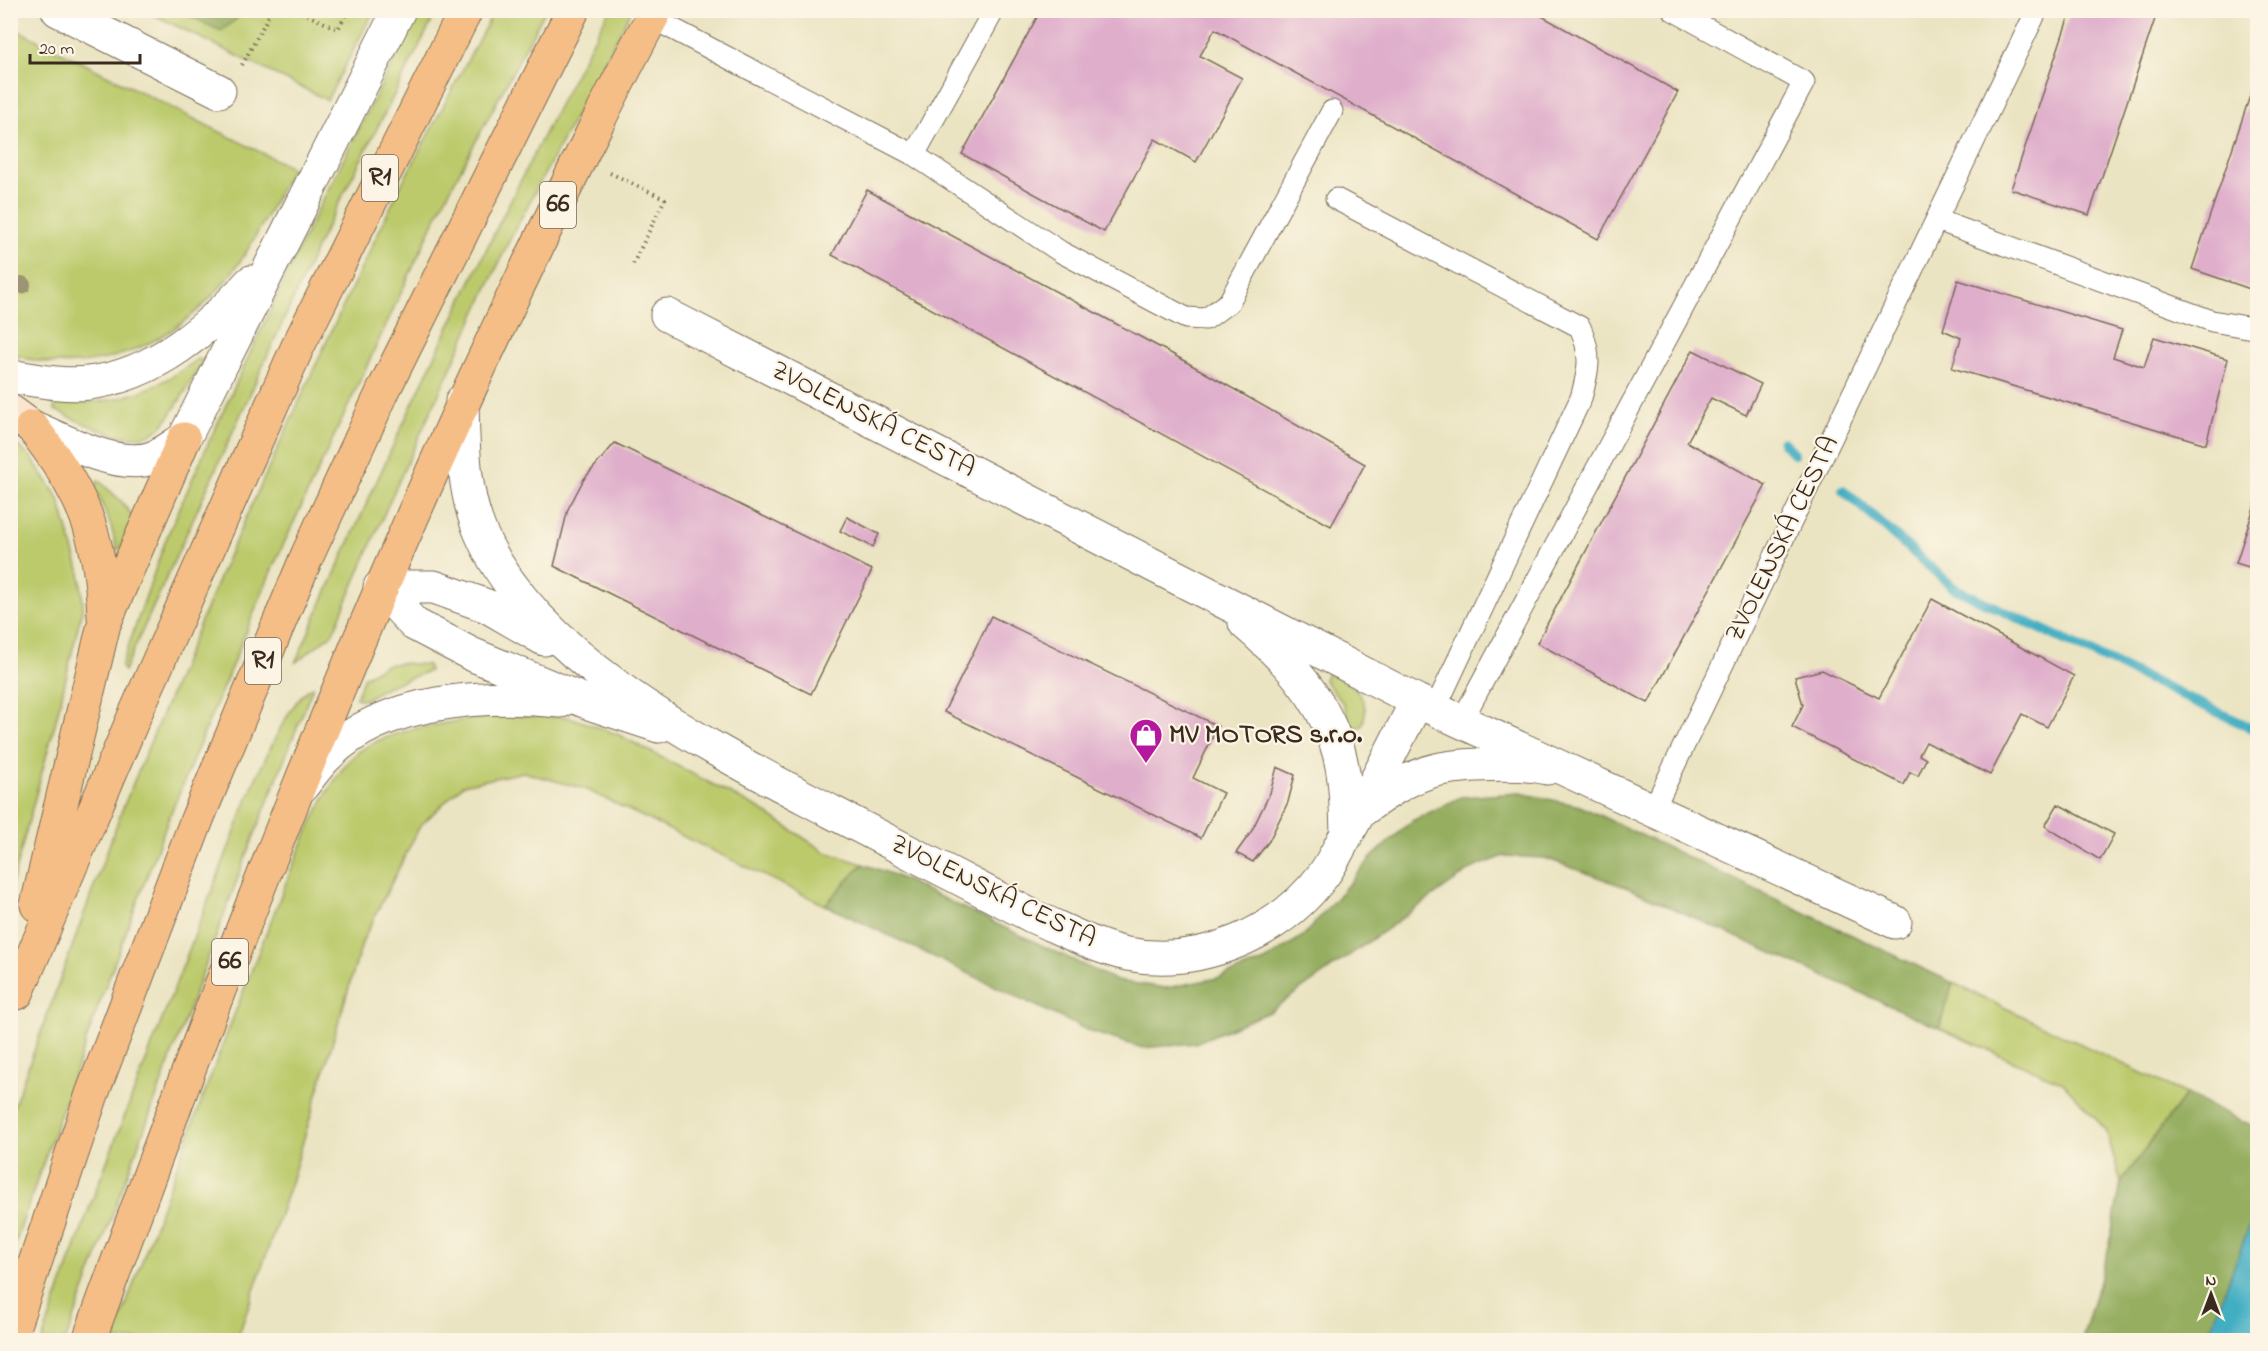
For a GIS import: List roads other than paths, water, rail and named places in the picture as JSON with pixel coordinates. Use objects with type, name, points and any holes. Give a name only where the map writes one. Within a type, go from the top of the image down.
[{"type":"main road","name":"R1","points":[[14,1005],[136,712],[278,390],[397,144],[466,10]]},
{"type":"main road","name":"R1","points":[[10,1337],[96,1083],[198,817],[302,567],[384,388],[573,10]]},
{"type":"main road","name":"ZVOLENSKÁ CESTA","points":[[462,401],[654,14]]},
{"type":"main road","name":"66","points":[[89,1341],[241,932],[380,588],[462,401]]},
{"type":"main road","points":[[21,419],[64,468],[85,509],[103,586],[104,624]]},
{"type":"main road","points":[[14,1005],[104,624],[184,439]]},
{"type":"street","points":[[58,10],[228,81]]},
{"type":"street","points":[[21,419],[92,452],[125,460],[151,458],[184,439],[399,10]]},
{"type":"street","points":[[10,376],[49,382],[87,383],[122,376],[158,360],[188,341],[225,310],[274,256]]},
{"type":"street","name":"ZVOLENSKÁ CESTA","points":[[667,315],[1438,710],[1653,812],[1895,922]]},
{"type":"street","name":"ZVOLENSKÁ CESTA","points":[[462,401],[463,446],[468,490],[479,531],[502,573],[533,615],[590,665],[686,734],[1034,917],[1082,939],[1127,954],[1168,957],[1213,952],[1256,933],[1293,907],[1324,874],[1354,822],[1438,710]]},
{"type":"street","name":"ZVOLENSKÁ CESTA","points":[[380,588],[434,587],[487,606],[590,665]]},
{"type":"street","name":"ZVOLENSKÁ CESTA","points":[[380,588],[414,624],[471,654],[592,704],[686,734]]},
{"type":"street","name":"ZVOLENSKÁ CESTA","points":[[1207,591],[1261,637],[1298,674],[1318,703],[1336,743],[1354,822]]},
{"type":"street","name":"ZVOLENSKÁ CESTA","points":[[296,794],[330,753],[374,723],[418,707],[470,699],[531,698],[592,704]]},
{"type":"street","name":"ZVOLENSKÁ CESTA","points":[[1354,822],[1388,791],[1434,770],[1538,766],[1576,775]]},
{"type":"lane","points":[[914,155],[994,10]]},
{"type":"lane","points":[[1438,710],[1804,82],[1673,10]]},
{"type":"lane","name":"ZVOLENSKÁ CESTA","points":[[1653,812],[2037,10]]},
{"type":"lane","points":[[654,14],[914,155],[1061,252],[1186,318],[1206,319],[1229,302],[1332,111]]},
{"type":"lane","points":[[1336,200],[1580,327],[1588,346],[1589,371],[1581,398],[1438,710]]},
{"type":"lane","points":[[1936,220],[2212,321],[2258,329]]},
{"type":"water","points":[[2257,1206],[2257,1340],[2206,1340]]},
{"type":"waterway","points":[[1783,442],[1794,454]]},
{"type":"waterway","points":[[1843,490],[1954,588],[2258,731]]},
{"type":"place","name":"MV MOTORS s.r.o.","points":[[1146,764]]}]
